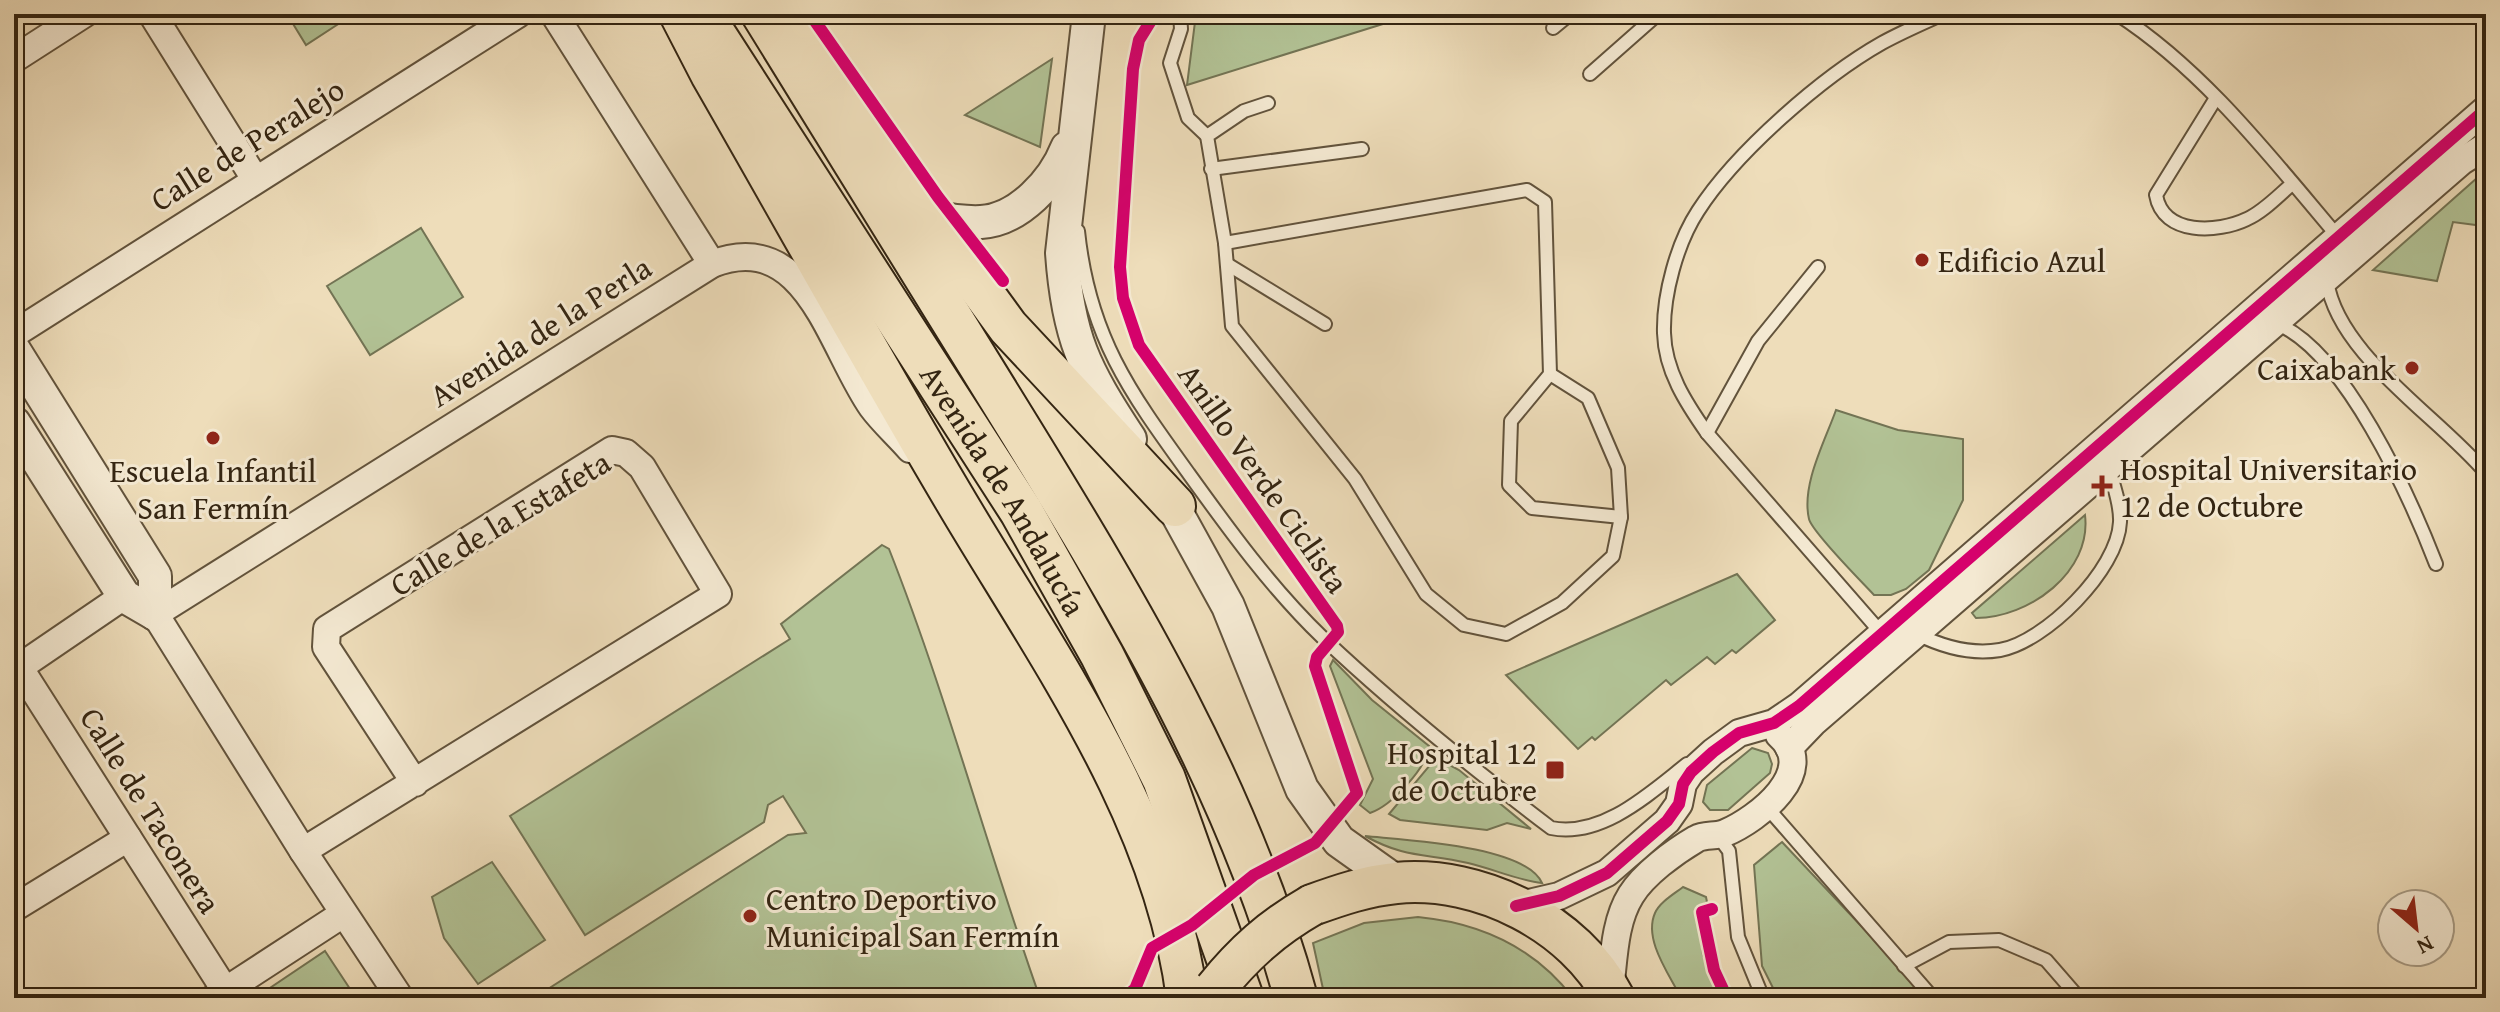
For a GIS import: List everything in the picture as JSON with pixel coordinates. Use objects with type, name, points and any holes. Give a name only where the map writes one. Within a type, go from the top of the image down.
[{"type":"highway","name":"Avenida de Andalucía","points":[[701,14],[1021,511],[1102,655],[1164,779],[1214,996]]},
{"type":"highway","name":"Avenida de Andalucía","points":[[763,14],[1134,616],[1207,758],[1251,860],[1296,998]]},
{"type":"main road","points":[[680,14],[711,74],[953,497],[1060,676],[1129,804],[1181,949],[1214,996],[1242,955],[1275,927],[1312,905],[1354,890],[1398,883],[1438,884],[1478,892],[1516,906],[1552,928],[1584,956],[1612,994]]},
{"type":"main road","points":[[779,14],[931,217],[1008,327],[1175,506]]},
{"type":"street","points":[[14,59],[84,14]]},
{"type":"street","points":[[152,14],[255,179]]},
{"type":"street","name":"Calle de Peralejo","points":[[14,334],[518,14]]},
{"type":"street","points":[[554,14],[712,264],[735,255],[768,258],[793,275],[802,284],[873,408],[953,497]]},
{"type":"street","points":[[1089,14],[1062,253],[1072,334],[1109,406],[1175,506],[1228,606],[1302,789],[1339,841],[1398,883]]},
{"type":"street","points":[[1516,906],[1559,896],[1596,880],[1667,821],[1679,804],[1683,784],[1691,772],[1713,752],[1739,733],[1763,726],[1799,706],[2486,109]]},
{"type":"street","points":[[931,217],[984,222],[1011,212],[1044,187],[1059,168],[1077,122]]},
{"type":"street","points":[[1789,748],[2326,278],[2462,161],[2486,146]]},
{"type":"street","name":"Avenida de la Perla","points":[[155,614],[712,264]]},
{"type":"street","points":[[14,350],[155,576],[155,614]]},
{"type":"street","points":[[14,423],[124,596],[155,614],[343,914],[400,998]]},
{"type":"street","name":"Calle de la Estafeta","points":[[303,851],[415,783],[718,594],[642,467],[626,453],[612,450],[327,629],[326,647],[415,783]]},
{"type":"street","points":[[16,665],[155,576]]},
{"type":"street","name":"Calle de Taconera","points":[[16,665],[128,838],[223,996]]},
{"type":"street","points":[[1612,994],[1618,929],[1630,896],[1658,868],[1765,805],[1793,773],[1789,748],[1782,737],[1763,726]]},
{"type":"street","points":[[1679,804],[1688,826],[1710,835]]},
{"type":"street","points":[[14,908],[128,838]]},
{"type":"street","points":[[223,996],[343,914]]},
{"type":"lane","points":[[1180,14],[1181,29],[1170,63],[1188,118],[1207,136],[1225,243],[1232,326],[1355,479],[1426,594],[1464,625],[1506,634],[1562,603],[1613,556],[1621,517],[1618,468],[1588,398],[1550,374]]},
{"type":"lane","points":[[1553,28],[1570,14]]},
{"type":"lane","points":[[1590,74],[1658,14]]},
{"type":"lane","points":[[1880,637],[1877,628],[1707,433],[1683,398],[1670,367],[1664,334],[1669,284],[1698,211],[1753,145],[1801,102],[1881,43],[1943,14]]},
{"type":"lane","points":[[2117,14],[2158,41],[2216,98],[2340,239]]},
{"type":"lane","points":[[2216,98],[2156,195],[2163,213],[2182,225],[2197,229],[2217,228],[2248,219],[2292,184]]},
{"type":"lane","points":[[1207,136],[1244,111],[1268,103]]},
{"type":"lane","points":[[1211,169],[1362,149]]},
{"type":"lane","points":[[1069,180],[1081,263],[1097,327],[1122,378],[1247,554],[1323,637],[1411,717],[1551,828],[1568,831],[1607,820],[1690,761],[1713,752]]},
{"type":"lane","points":[[1225,243],[1527,190],[1545,202],[1550,374],[1511,421],[1509,485],[1532,508],[1621,517]]},
{"type":"lane","points":[[1227,264],[1325,324]]},
{"type":"lane","points":[[1707,433],[1758,341],[1818,267]]},
{"type":"lane","points":[[2326,278],[2330,302],[2363,353],[2465,448],[2486,473]]},
{"type":"lane","points":[[2275,323],[2295,331],[2334,371],[2409,494],[2436,564]]},
{"type":"lane","points":[[1917,634],[1938,645],[1972,652],[2002,650],[2048,625],[2086,590],[2115,546],[2120,522],[2109,468]]},
{"type":"lane","points":[[1765,805],[1933,998]]},
{"type":"lane","points":[[1710,835],[1729,851],[1738,937],[1763,998]]},
{"type":"lane","points":[[1904,966],[1949,942],[1999,940],[2046,960],[2079,998]]},
{"type":"green space","points":[[287,14],[347,14],[349,17],[306,45]]},
{"type":"green space","points":[[1196,14],[1415,14],[1187,85]]},
{"type":"green space","points":[[1052,59],[1040,147],[965,115]]},
{"type":"green space","points":[[2486,170],[2486,238],[2483,226],[2453,222],[2437,281],[2373,270]]},
{"type":"green space","points":[[421,228],[463,297],[370,355],[327,286]]},
{"type":"green space","points":[[1836,410],[1898,430],[1963,439],[1963,500],[1929,570],[1906,589],[1891,595],[1874,595],[1828,545],[1809,519],[1807,506],[1811,478]]},
{"type":"green space","points":[[2085,515],[2084,536],[2078,555],[2068,573],[2053,588],[2016,610],[1976,618],[1972,613]]},
{"type":"green space","points":[[882,545],[889,549],[930,660],[1040,998],[534,998],[788,835],[806,833],[783,796],[768,805],[764,822],[585,935],[510,816],[790,639],[781,624]]},
{"type":"green space","points":[[1737,574],[1775,620],[1736,653],[1732,650],[1715,664],[1707,657],[1671,685],[1666,680],[1595,740],[1592,737],[1578,749],[1506,675]]},
{"type":"green space","points":[[1333,660],[1372,700],[1429,746],[1422,765],[1407,785],[1388,803],[1370,813],[1360,805],[1373,779],[1330,666]]},
{"type":"green space","points":[[1752,748],[1768,753],[1772,764],[1770,773],[1728,810],[1710,810],[1703,802],[1707,785]]},
{"type":"green space","points":[[1442,761],[1459,770],[1531,829],[1507,823],[1487,830],[1400,820],[1389,814],[1430,765]]},
{"type":"green space","points":[[1365,836],[1489,852],[1531,870],[1542,883],[1468,863],[1393,849]]},
{"type":"green space","points":[[1782,842],[1929,998],[1778,998],[1762,966],[1754,865]]},
{"type":"green space","points":[[492,862],[545,940],[478,984],[444,938],[432,897]]},
{"type":"green space","points":[[1683,887],[1706,897],[1707,902],[1697,909],[1703,955],[1722,998],[1681,998],[1655,946],[1652,923],[1655,913]]},
{"type":"green space","points":[[1418,917],[1463,925],[1504,941],[1541,965],[1573,998],[1325,998],[1313,943],[1364,923]]},
{"type":"green space","points":[[325,951],[356,998],[255,998]]},
{"type":"cycle path","points":[[810,14],[938,197],[1003,281]]},
{"type":"cycle path","name":"Anillo Verde Ciclista","points":[[1124,998],[1135,989],[1152,948],[1192,925],[1254,875],[1315,843],[1357,793],[1315,666],[1317,657],[1338,632],[1337,626],[1139,345],[1123,298],[1120,267],[1133,69],[1139,40],[1155,14]]},
{"type":"cycle path","points":[[1516,906],[1559,896],[1607,873],[1667,821],[1679,804],[1683,784],[1713,752],[1739,733],[1774,723],[1799,706],[2486,109]]},
{"type":"cycle path","points":[[1712,909],[1702,912],[1714,970],[1727,998]]},
{"type":"place","name":"Edificio Azul","points":[[1922,260]]},
{"type":"place","name":"Caixabank","points":[[2412,368]]},
{"type":"place","name":"Escuela Infantil San Fermín","points":[[213,438]]},
{"type":"place","name":"Hospital Universitario 12 de Octubre","points":[[2102,486]]},
{"type":"place","name":"Hospital 12 de Octubre","points":[[1555,770]]},
{"type":"place","name":"Centro Deportivo Municipal San Fermín","points":[[750,916]]}]
